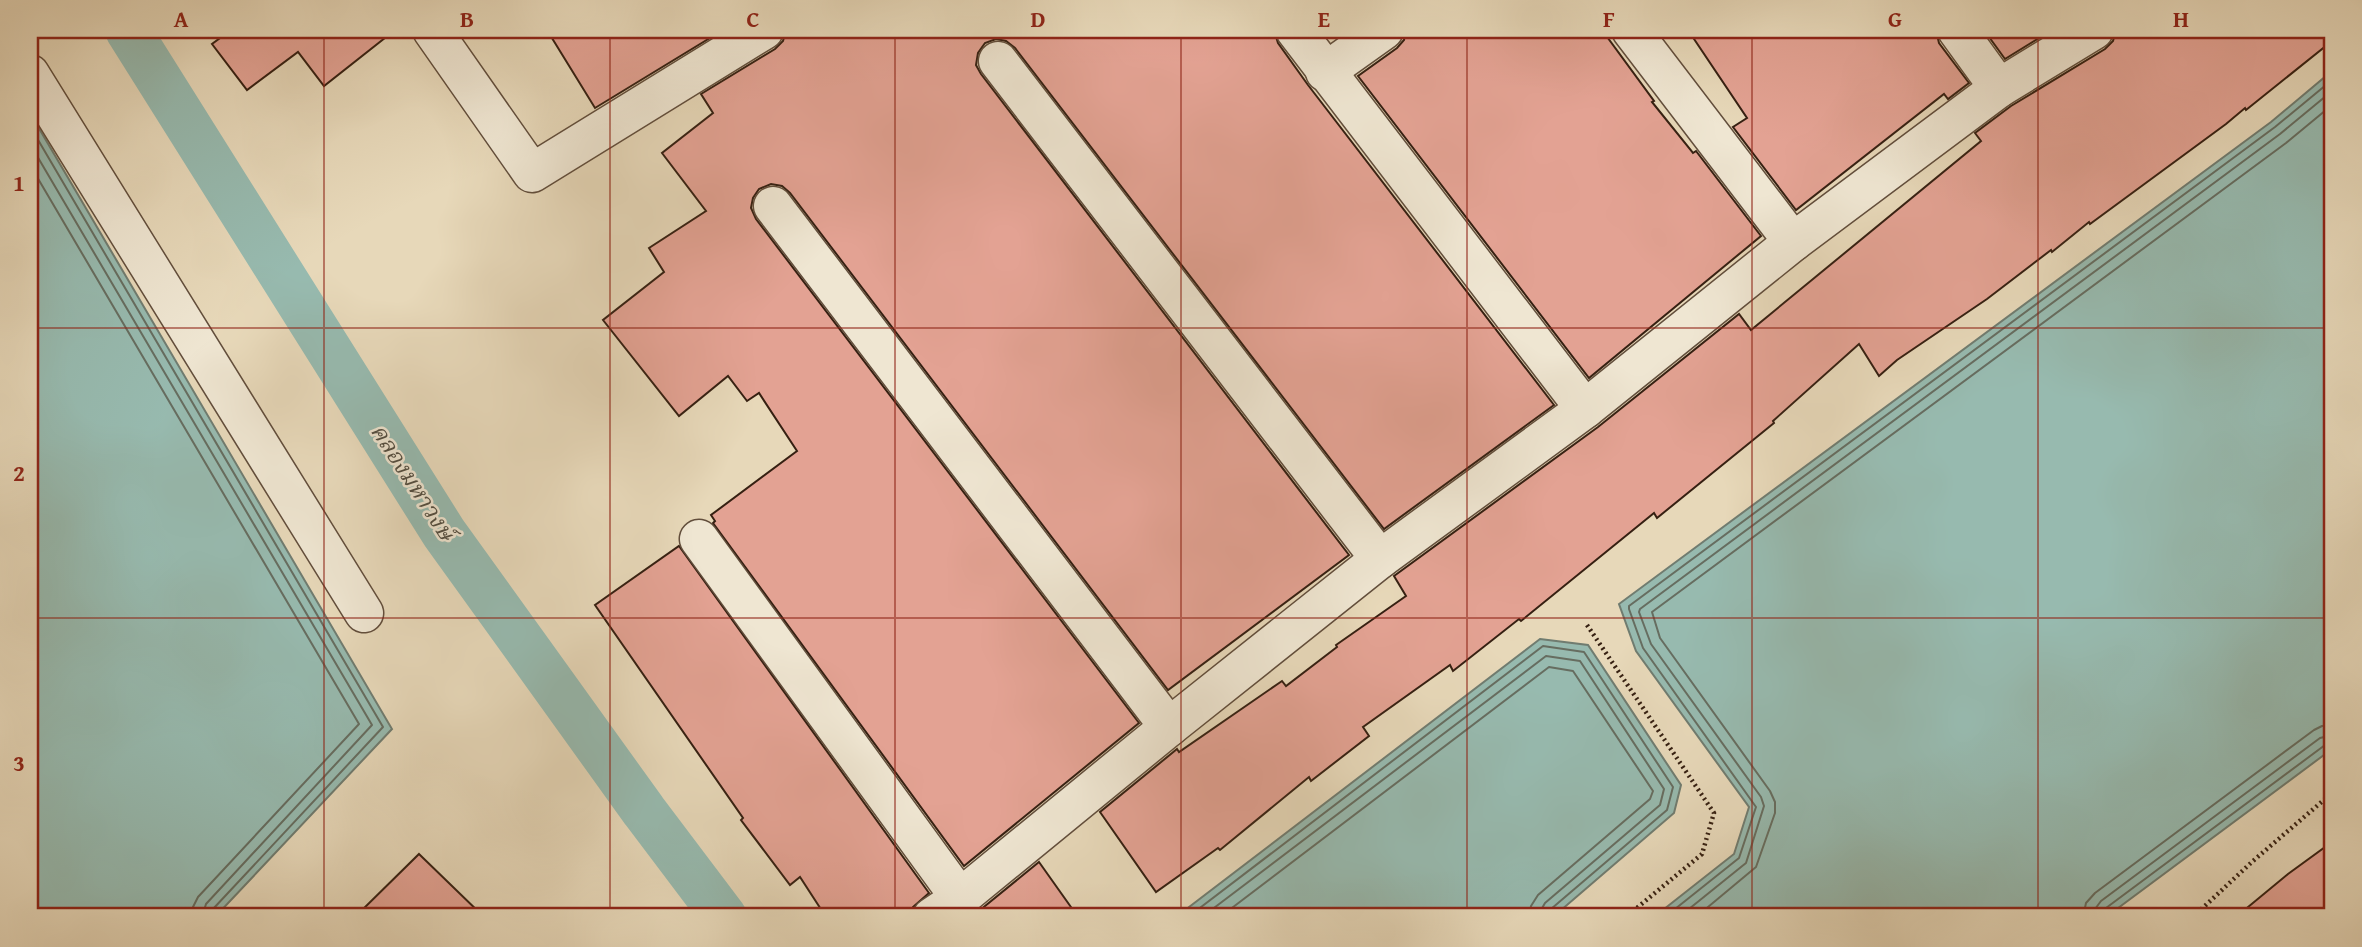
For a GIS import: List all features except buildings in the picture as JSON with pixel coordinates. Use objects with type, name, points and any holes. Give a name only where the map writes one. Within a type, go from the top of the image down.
[{"type":"street","points":[[432,30],[532,173],[764,30]]},
{"type":"street","points":[[1295,30],[1585,409]]},
{"type":"street","points":[[1325,72],[1384,30]]},
{"type":"street","points":[[1631,30],[1794,242]]},
{"type":"street","points":[[1957,30],[1999,88]]},
{"type":"street","points":[[699,539],[946,907],[1380,559],[1585,409],[1794,242],[1999,88],[2094,30]]},
{"type":"street","points":[[998,61],[1380,559]]},
{"type":"street","points":[[30,74],[364,613]]},
{"type":"street","points":[[773,206],[1169,727]]},
{"type":"path","points":[[1587,625],[1714,813],[1702,854],[1626,917]]},
{"type":"path","points":[[2193,917],[2253,860],[2332,793]]},
{"type":"water","points":[[2332,71],[2332,749],[2106,917],[1654,917],[1734,854],[1749,807],[1636,651],[1619,604],[2271,122]]},
{"type":"water","points":[[30,124],[37,125],[392,729],[215,917],[30,917]]},
{"type":"water","points":[[1540,639],[1588,645],[1681,785],[1674,813],[1553,917],[1176,917]]},
{"type":"waterway","name":"คลองมหาวงษ์","points":[[128,30],[444,533],[644,811],[724,917]]}]
